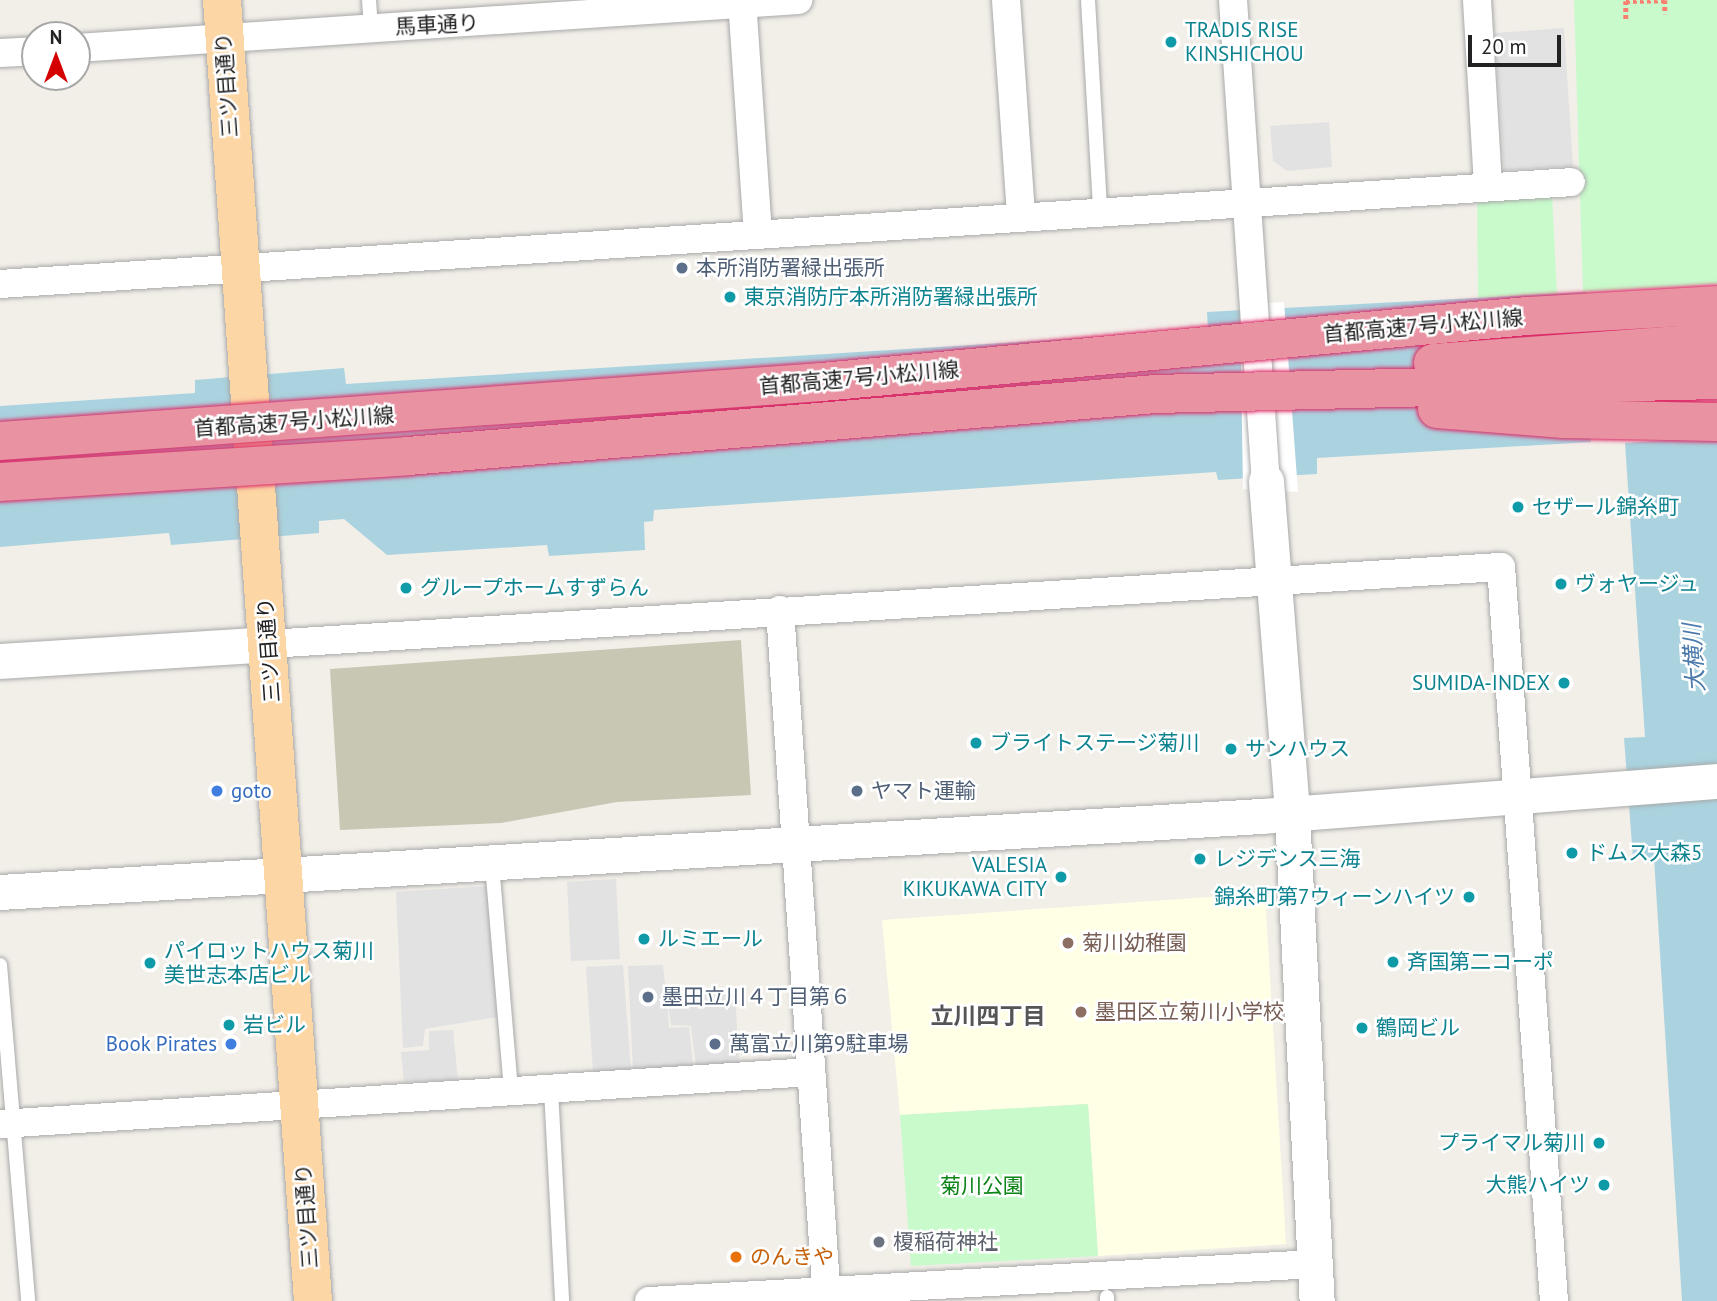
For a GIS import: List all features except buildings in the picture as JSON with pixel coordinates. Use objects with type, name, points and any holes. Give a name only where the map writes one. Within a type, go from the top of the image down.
[{"type":"highway","name":"首都高速7号小松川線","points":[[0,441],[782,385],[1527,316],[1717,305]]},
{"type":"highway","points":[[1155,394],[1433,363],[1717,342]]},
{"type":"highway","name":"首都高速7号小松川線","points":[[0,482],[408,456],[1155,394],[1717,380]]},
{"type":"highway","points":[[1155,394],[1564,419],[1717,422]]},
{"type":"main road","name":"三ツ目通り","points":[[222,0],[313,1301]]},
{"type":"street","name":"馬車通り","points":[[91,47],[371,28],[496,11],[798,0]]},
{"type":"street","points":[[1006,0],[1021,216]]},
{"type":"street","points":[[1233,0],[1266,481],[1293,814],[1317,1301]]},
{"type":"street","points":[[1477,0],[1488,186]]},
{"type":"street","points":[[742,2],[758,234]]},
{"type":"street","points":[[0,53],[21,52]]},
{"type":"street","points":[[0,284],[1571,182]]},
{"type":"street","points":[[0,661],[1501,566],[1554,1301]]},
{"type":"street","points":[[780,610],[827,1296]]},
{"type":"street","points":[[0,892],[1293,814],[1717,781]]},
{"type":"street","points":[[7,1124],[811,1072]]},
{"type":"street","points":[[649,1301],[827,1296],[1315,1264]]},
{"type":"lane","points":[[369,0],[371,28]]},
{"type":"lane","points":[[1088,0],[1100,211]]},
{"type":"lane","points":[[492,862],[511,1091]]},
{"type":"lane","points":[[0,965],[7,1124],[28,1301]]},
{"type":"lane","points":[[551,1089],[562,1301]]},
{"type":"path","points":[[1626,19],[1626,1],[1665,0],[1665,14]]},
{"type":"shaded area","points":[[1564,28],[1573,166],[1504,170],[1495,33]]},
{"type":"shaded area","points":[[1329,122],[1332,167],[1287,171],[1273,161],[1270,126]]},
{"type":"shaded area","points":[[741,640],[751,795],[617,802],[501,823],[340,830],[330,669]]},
{"type":"shaded area","points":[[616,879],[620,959],[571,961],[567,882]]},
{"type":"shaded area","points":[[490,886],[497,1017],[425,1029],[423,1046],[403,1048],[396,892]]},
{"type":"shaded area","name":"墨田区立菊川小学校","points":[[1265,893],[1286,1244],[1098,1256],[1088,1104],[900,1115],[882,920]]},
{"type":"shaded area","points":[[623,965],[631,1071],[593,1072],[586,967]]},
{"type":"shaded area","points":[[663,965],[666,992],[735,990],[739,1064],[696,1066],[691,1026],[671,1025],[667,998],[669,1028],[689,1027],[693,1066],[633,1071],[628,966]]},
{"type":"shaded area","points":[[453,1030],[458,1080],[404,1082],[401,1052],[429,1050],[429,1031]]},
{"type":"green space","points":[[1574,0],[1717,0],[1717,284],[1583,292]]},
{"type":"green space","points":[[1552,194],[1557,294],[1478,298],[1477,199]]},
{"type":"green space","name":"菊川公園","points":[[1088,1104],[1098,1256],[911,1266],[900,1115]]},
{"type":"water","points":[[1586,292],[1591,442],[1317,458],[1317,474],[1218,480],[1216,472],[654,510],[653,521],[644,522],[645,550],[549,556],[547,545],[387,555],[344,519],[319,521],[319,533],[171,545],[169,533],[0,547],[0,406],[195,393],[195,380],[344,368],[346,384],[1208,330],[1207,312]]},
{"type":"water","name":"大横川","points":[[1717,437],[1717,1301],[1682,1301],[1654,858],[1633,858],[1624,738],[1645,737],[1625,443]]},
{"type":"pier","points":[[1284,302],[1298,492],[1243,489],[1240,305]]},
{"type":"place","name":"TRADIS RISE KINSHICHOU","points":[[1171,42]]},
{"type":"place","name":"本所消防署緑出張所","points":[[682,268]]},
{"type":"place","name":"東京消防庁本所消防署緑出張所","points":[[730,297]]},
{"type":"place","name":"セザール錦糸町","points":[[1518,507]]},
{"type":"place","name":"ヴォヤージュ","points":[[1561,584]]},
{"type":"place","name":"グループホームすずらん","points":[[406,588]]},
{"type":"place","name":"SUMIDA-INDEX","points":[[1564,683]]},
{"type":"place","name":"ブライトステージ菊川","points":[[976,743]]},
{"type":"place","name":"サンハウス","points":[[1231,749]]},
{"type":"place","name":"goto","points":[[217,791]]},
{"type":"place","name":"ヤマト運輸","points":[[857,791]]},
{"type":"place","name":"ドムス大森5","points":[[1572,853]]},
{"type":"place","name":"レジデンス三海","points":[[1200,859]]},
{"type":"place","name":"VALESIA KIKUKAWA CITY","points":[[1061,877]]},
{"type":"place","name":"錦糸町第7ウィーンハイツ","points":[[1469,897]]},
{"type":"place","name":"ルミエール","points":[[644,939]]},
{"type":"place","name":"菊川幼稚園","points":[[1068,943]]},
{"type":"place","name":"斉国第二コーポ","points":[[1393,962]]},
{"type":"place","name":"パイロットハウス菊川 美世志本店ビル","points":[[150,963]]},
{"type":"place","name":"墨田立川４丁目第６","points":[[648,997]]},
{"type":"place","name":"墨田区立菊川小学校","points":[[1081,1012]]},
{"type":"place","name":"岩ビル","points":[[229,1025]]},
{"type":"place","name":"鶴岡ビル","points":[[1362,1028]]},
{"type":"place","name":"Book Pirates","points":[[231,1044]]},
{"type":"place","name":"萬富立川第9駐車場","points":[[715,1044]]},
{"type":"place","name":"プライマル菊川","points":[[1599,1143]]},
{"type":"place","name":"大熊ハイツ","points":[[1604,1185]]},
{"type":"place","name":"榎稲荷神社","points":[[879,1242]]},
{"type":"place","name":"のんきや","points":[[736,1257]]},
{"type":"district","name":"立川四丁目","points":[[988,1016]]}]
